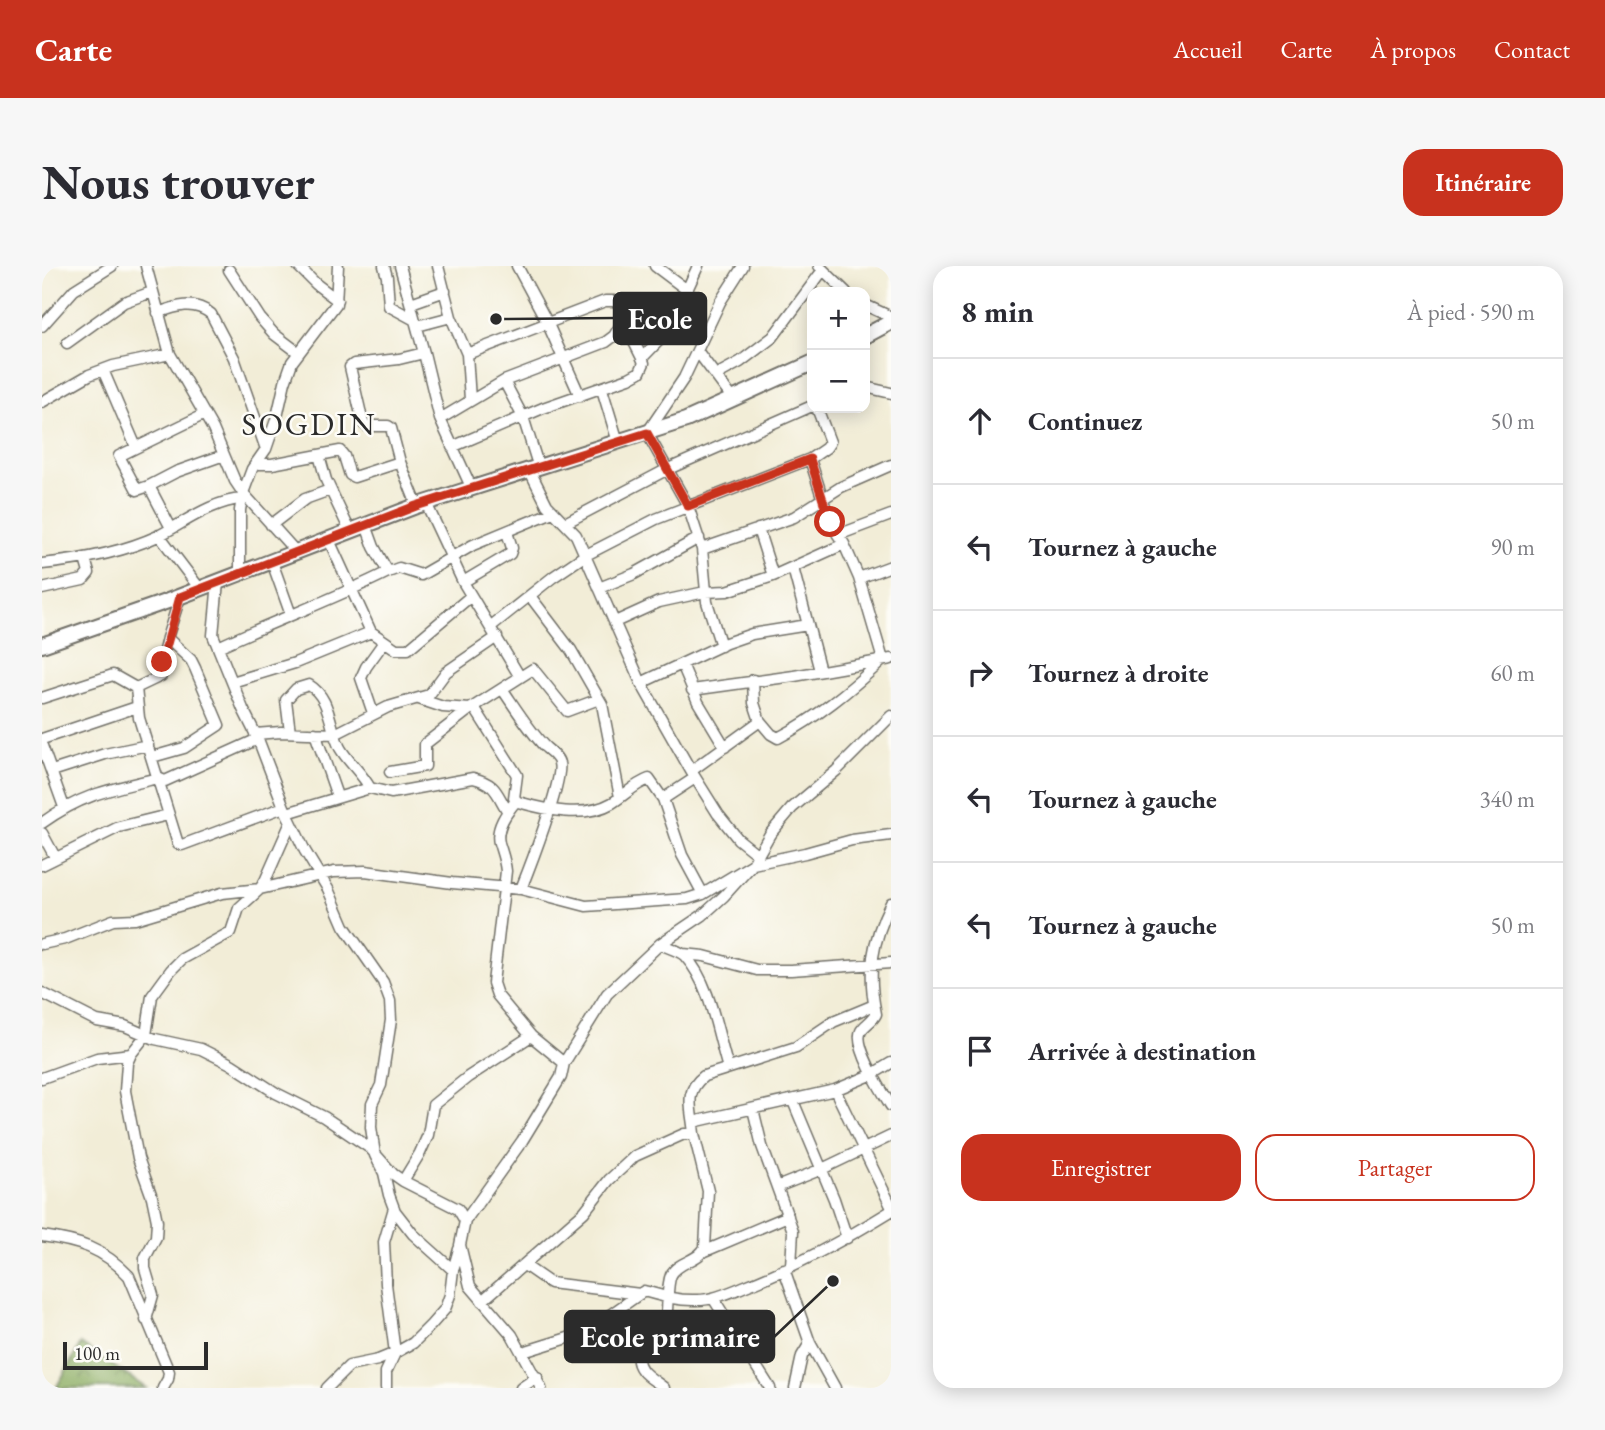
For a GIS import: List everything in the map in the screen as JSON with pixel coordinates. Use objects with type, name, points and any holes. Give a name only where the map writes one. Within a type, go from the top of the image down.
[{"type":"street","points":[[42,326],[74,290],[112,266]]},
{"type":"street","points":[[146,266],[170,354],[205,414],[234,481],[242,496],[297,553]]},
{"type":"street","points":[[298,266],[337,300]]},
{"type":"street","points":[[240,573],[242,496],[266,449],[285,382],[299,353],[327,318],[337,300],[338,266]]},
{"type":"street","points":[[384,266],[389,306],[416,323],[451,317]]},
{"type":"street","points":[[400,266],[425,353],[440,419],[472,489]]},
{"type":"street","points":[[438,266],[451,317],[467,354],[470,400]]},
{"type":"street","points":[[517,266],[547,322],[580,396]]},
{"type":"street","points":[[655,266],[687,290]]},
{"type":"street","points":[[642,358],[675,324],[698,266]]},
{"type":"street","points":[[647,433],[684,378],[720,302],[743,266]]},
{"type":"street","points":[[716,375],[773,337],[821,268],[841,287]]},
{"type":"street","points":[[229,270],[274,334],[299,353]]},
{"type":"street","points":[[411,303],[445,291]]},
{"type":"street","points":[[66,342],[124,302],[152,292]]},
{"type":"street","points":[[467,354],[598,302],[614,301],[631,309],[651,313],[702,340]]},
{"type":"street","points":[[158,313],[183,305],[206,310],[211,314],[234,358],[266,449]]},
{"type":"street","points":[[870,308],[891,319],[870,333]]},
{"type":"street","points":[[440,419],[504,380],[606,342],[624,322],[631,309]]},
{"type":"street","points":[[452,447],[640,372],[643,367],[642,358],[624,322]]},
{"type":"street","points":[[698,352],[733,399]]},
{"type":"street","points":[[425,353],[350,367],[363,423],[368,426],[390,427],[415,500],[421,505],[520,677]]},
{"type":"street","points":[[42,402],[89,375],[132,360],[170,354]]},
{"type":"street","points":[[42,645],[180,597],[421,505],[647,433],[733,399],[807,365]]},
{"type":"street","points":[[103,370],[136,447]]},
{"type":"street","points":[[504,380],[523,417],[538,491],[553,512],[576,535],[641,683],[693,775],[718,814],[756,860]]},
{"type":"street","points":[[602,388],[618,442]]},
{"type":"street","points":[[870,388],[891,393]]},
{"type":"street","points":[[565,523],[666,470],[807,410]]},
{"type":"street","points":[[490,627],[584,556],[656,519],[810,459],[827,448],[830,442],[818,413]]},
{"type":"street","points":[[205,414],[136,447],[120,458],[137,490],[176,472],[224,455]]},
{"type":"street","points":[[647,433],[688,506],[702,549],[705,592],[721,646]]},
{"type":"street","points":[[257,464],[342,452],[354,477],[400,462]]},
{"type":"street","points":[[319,455],[330,490],[350,531]]},
{"type":"street","points":[[810,459],[830,522],[859,578],[887,659]]},
{"type":"street","points":[[702,549],[794,517],[841,487],[891,465]]},
{"type":"street","points":[[149,486],[171,528]]},
{"type":"street","points":[[271,525],[305,499],[330,490]]},
{"type":"street","points":[[42,564],[85,559],[159,535],[242,496]]},
{"type":"street","points":[[218,647],[399,568],[421,575],[474,545],[553,512]]},
{"type":"street","points":[[615,622],[659,602],[705,592],[727,592],[773,576],[891,515]]},
{"type":"street","points":[[366,525],[388,572]]},
{"type":"street","points":[[758,530],[773,576]]},
{"type":"street","points":[[463,582],[510,554],[512,548],[507,532]]},
{"type":"street","points":[[159,535],[200,589]]},
{"type":"street","points":[[599,588],[634,574],[699,538]]},
{"type":"street","points":[[329,540],[370,632],[396,649],[408,649],[471,596]]},
{"type":"street","points":[[42,589],[83,580],[89,573],[85,559]]},
{"type":"street","points":[[272,562],[291,615]]},
{"type":"street","points":[[859,578],[891,566]]},
{"type":"street","points":[[793,568],[820,671]]},
{"type":"street","points":[[218,582],[213,635],[232,682],[287,814],[344,926],[383,982],[390,1000],[391,1020],[381,1086],[371,1112],[375,1155],[384,1173],[394,1209],[413,1234],[453,1270]]},
{"type":"street","points":[[136,688],[161,676],[167,638],[180,597]]},
{"type":"street","points":[[530,597],[571,650],[599,699],[620,797]]},
{"type":"street","points":[[641,683],[752,634],[808,625]]},
{"type":"street","points":[[232,682],[295,663],[370,632]]},
{"type":"street","points":[[42,823],[64,807],[108,789],[174,777],[256,736],[290,732],[335,734],[373,713],[419,699],[432,692],[446,672],[497,637]]},
{"type":"street","points":[[152,757],[184,748],[219,725],[191,660],[167,638]]},
{"type":"street","points":[[373,713],[361,678],[373,655],[384,642]]},
{"type":"street","points":[[692,690],[887,659]]},
{"type":"street","points":[[753,680],[754,703],[760,721],[778,738],[806,724],[830,707],[887,659]]},
{"type":"street","points":[[682,664],[692,690],[725,747]]},
{"type":"street","points":[[390,772],[425,766],[425,744],[472,708],[534,668],[568,712],[599,699]]},
{"type":"street","points":[[42,698],[113,675],[136,688]]},
{"type":"street","points":[[290,732],[286,699],[296,689],[309,685],[316,689],[323,699],[342,751],[370,788]]},
{"type":"street","points":[[136,688],[137,707],[178,844],[370,788],[391,793],[473,778],[492,786],[508,812]]},
{"type":"street","points":[[503,690],[529,728],[559,763],[558,781],[537,849],[521,889]]},
{"type":"street","points":[[419,699],[443,707],[472,708]]},
{"type":"street","points":[[42,739],[137,707]]},
{"type":"street","points":[[472,708],[517,775],[516,801],[498,835],[505,863],[493,983],[497,995],[531,1036],[564,1063]]},
{"type":"street","points":[[327,1388],[349,1366],[396,1353],[412,1343],[431,1325],[445,1308],[450,1295],[464,1221],[549,1098],[561,1077],[564,1063],[607,994],[660,944],[703,915],[756,860],[770,834],[792,808],[836,771],[891,716]]},
{"type":"street","points":[[663,799],[760,721]]},
{"type":"street","points":[[315,733],[337,796]]},
{"type":"street","points":[[52,771],[105,754],[148,745]]},
{"type":"street","points":[[42,746],[64,807]]},
{"type":"street","points":[[516,801],[548,809],[590,811],[602,808],[649,779],[663,799],[682,855],[703,894]]},
{"type":"street","points":[[146,1320],[153,1295],[145,1258],[156,1237],[157,1221],[152,1197],[138,1158],[125,1091],[127,1063],[146,1035],[152,996],[171,970],[182,959],[231,932],[239,908],[260,889],[287,814]]},
{"type":"street","points":[[42,865],[119,827],[168,816]]},
{"type":"street","points":[[42,833],[55,857]]},
{"type":"street","points":[[42,944],[65,939],[113,920],[135,919],[222,893],[260,889],[334,872],[365,871],[521,889],[586,906],[687,899],[703,894],[756,860],[805,853],[852,839],[891,835]]},
{"type":"street","points":[[891,903],[878,928],[873,947],[874,1019],[860,1033],[871,1075],[891,1106]]},
{"type":"street","points":[[660,944],[683,954],[704,956],[757,970],[891,963]]},
{"type":"street","points":[[683,954],[702,985],[728,1068]]},
{"type":"street","points":[[42,993],[97,1021],[125,1026],[146,1035],[201,1049],[231,1064],[275,1093],[324,1117],[375,1155],[403,1181],[458,1209],[464,1221]]},
{"type":"street","points":[[703,1252],[708,1191],[694,1134],[690,1094],[693,1085],[704,1076],[796,1047],[832,1022],[874,1005]]},
{"type":"street","points":[[403,1181],[428,1135],[433,1105],[468,1077],[531,1036]]},
{"type":"street","points":[[42,1078],[97,1058],[131,1054]]},
{"type":"street","points":[[693,1122],[835,1090],[871,1075],[891,1063]]},
{"type":"street","points":[[523,1352],[584,1332],[645,1291],[669,1298],[713,1298],[787,1268],[846,1238],[891,1208],[835,1090]]},
{"type":"street","points":[[793,1101],[822,1169],[846,1238]]},
{"type":"street","points":[[753,1109],[762,1146],[794,1240],[787,1268],[810,1343],[835,1388]]},
{"type":"street","points":[[482,1301],[584,1212],[609,1180],[635,1156],[684,1134],[694,1134]]},
{"type":"street","points":[[777,1187],[891,1136]]},
{"type":"street","points":[[386,1388],[386,1372],[396,1353],[384,1242],[394,1209]]},
{"type":"street","points":[[663,1388],[641,1369],[638,1361],[645,1340],[665,1325],[670,1276],[675,1269],[703,1252],[788,1216]]},
{"type":"street","points":[[42,1236],[91,1246],[120,1266],[134,1285],[169,1371],[163,1388]]},
{"type":"street","points":[[460,1245],[470,1286],[512,1335],[541,1388]]},
{"type":"street","points":[[524,1265],[550,1283],[640,1294]]},
{"type":"street","points":[[713,1298],[770,1388]]},
{"type":"street","points":[[795,1388],[803,1356],[810,1343]]},
{"type":"street","points":[[521,1388],[537,1377]]},
{"type":"green space","points":[[81,1344],[146,1388],[56,1388]]},
{"type":"place","name":"Ecole","points":[[496,319]]},
{"type":"place","name":"Ecole primaire","points":[[833,1281]]},
{"type":"district","name":"SOGDIN","points":[[309,424]]},
{"type":"route","points":[[162,662],[180,597],[416,506],[647,433],[688,506],[810,459],[830,522]]}]
